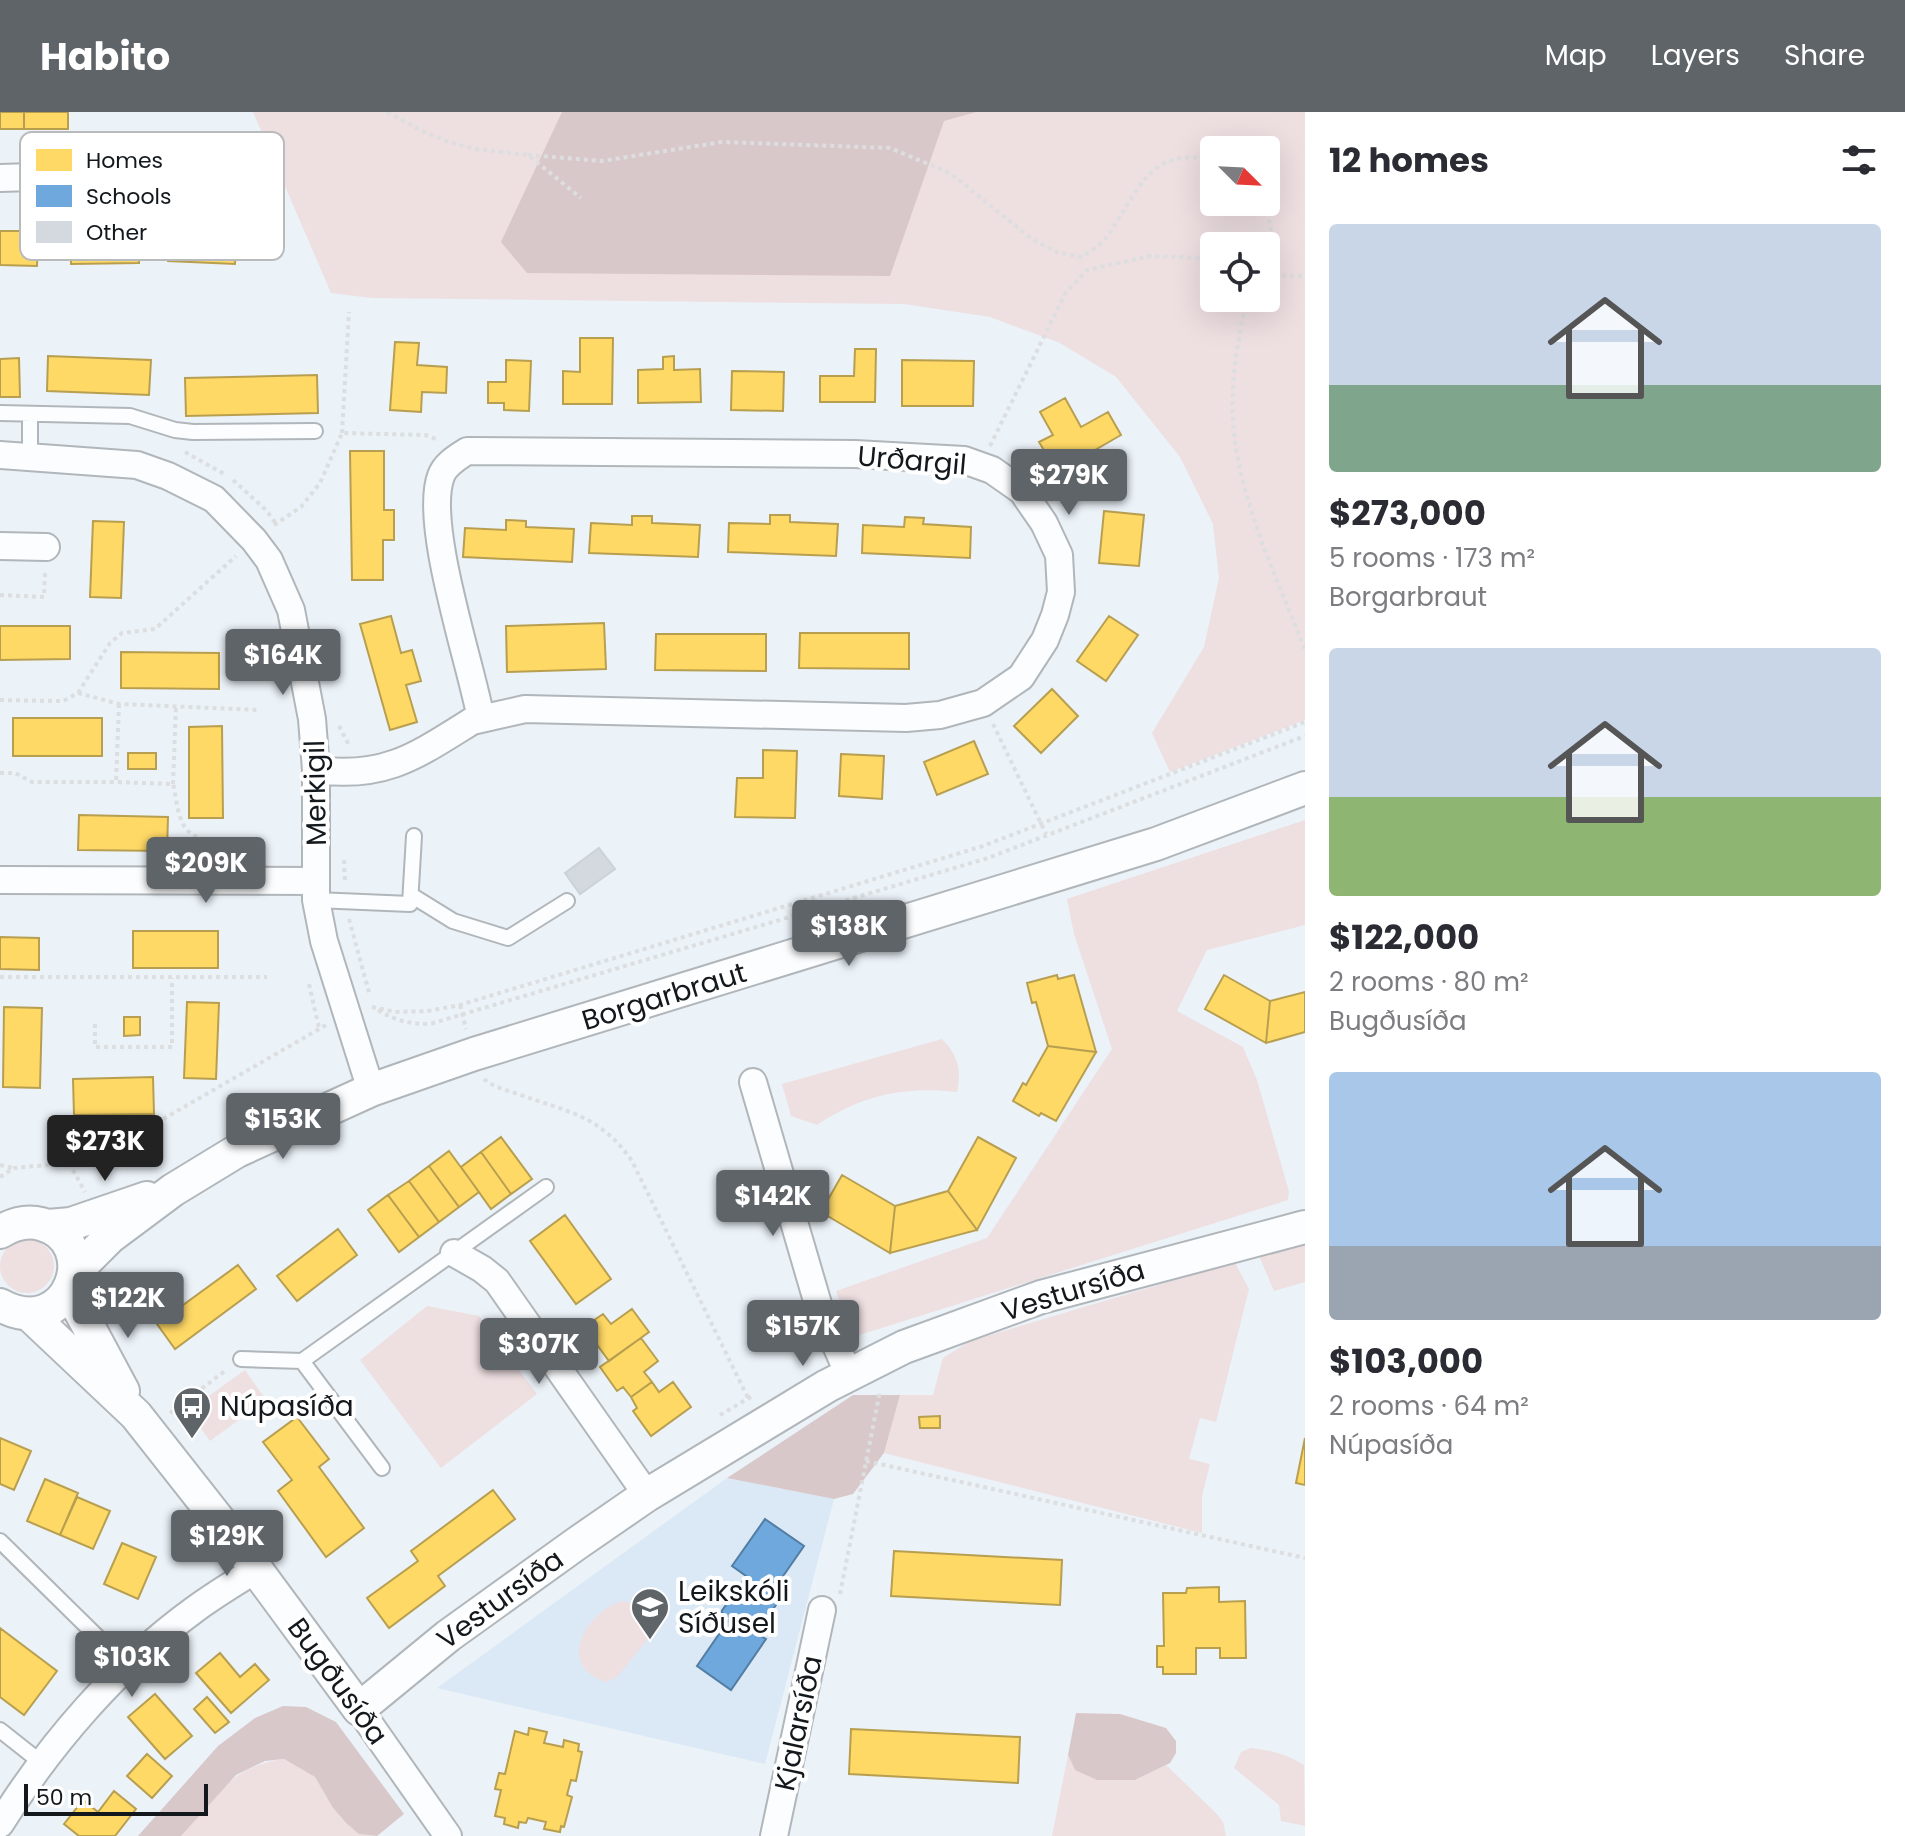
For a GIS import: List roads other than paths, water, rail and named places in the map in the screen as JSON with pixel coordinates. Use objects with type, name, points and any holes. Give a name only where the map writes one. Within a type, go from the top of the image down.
[{"type":"street","points":[[0,178],[20,177]]},
{"type":"street","name":"Urðargil","points":[[316,770],[343,773],[395,766],[472,721],[481,719],[525,709],[906,718],[940,715],[983,703],[1021,677],[1045,640],[1061,592],[1059,555],[1044,523],[1022,491],[992,470],[964,460],[855,454],[467,451],[454,459],[441,475],[438,513],[446,578],[481,719]]},
{"type":"street","name":"Merkigil","points":[[0,455],[137,465],[168,476],[214,499],[254,540],[281,584],[294,624],[312,719],[316,770],[316,890],[324,941],[371,1090]]},
{"type":"street","points":[[0,546],[46,547]]},
{"type":"street","name":"Borgarbraut","points":[[11,1312],[43,1312],[55,1306],[73,1279],[110,1237],[173,1190],[237,1151],[371,1090],[474,1054],[1156,844],[1305,788]]},
{"type":"street","points":[[0,880],[316,890]]},
{"type":"street","points":[[753,1082],[818,1304],[849,1375]]},
{"type":"street","name":"Borgarbraut","points":[[1,1230],[17,1223],[33,1222],[48,1226],[71,1224],[173,1190]]},
{"type":"street","name":"Bugðusíða","points":[[48,1226],[60,1234],[74,1258],[77,1305],[256,1569],[448,1836]]},
{"type":"street","name":"Vestursíða","points":[[359,1709],[448,1636],[647,1495],[744,1434],[882,1358],[1041,1297],[1305,1227]]},
{"type":"street","points":[[454,1253],[497,1281],[647,1495]]},
{"type":"street","name":"Bugðusíða","points":[[11,1312],[152,1415]]},
{"type":"street","points":[[0,1824],[77,1721],[128,1667],[194,1610],[256,1569]]},
{"type":"street","name":"Kjalarsíða","points":[[774,1836],[830,1608]]},
{"type":"lane","points":[[0,413],[130,416],[175,430],[193,432],[315,431]]},
{"type":"lane","points":[[30,414],[30,455]]},
{"type":"lane","points":[[316,890],[410,904],[414,836]]},
{"type":"lane","points":[[411,895],[453,921],[508,938],[567,901]]},
{"type":"lane","points":[[241,1359],[302,1361],[546,1187]]},
{"type":"lane","points":[[302,1361],[382,1468]]},
{"type":"lane","points":[[0,1541],[128,1667]]},
{"type":"lane","points":[[0,1730],[43,1764]]},
{"type":"place","name":"Núpasíða","points":[[192,1440]]},
{"type":"place","name":"Leikskóli Síðusel","points":[[650,1641]]}]
